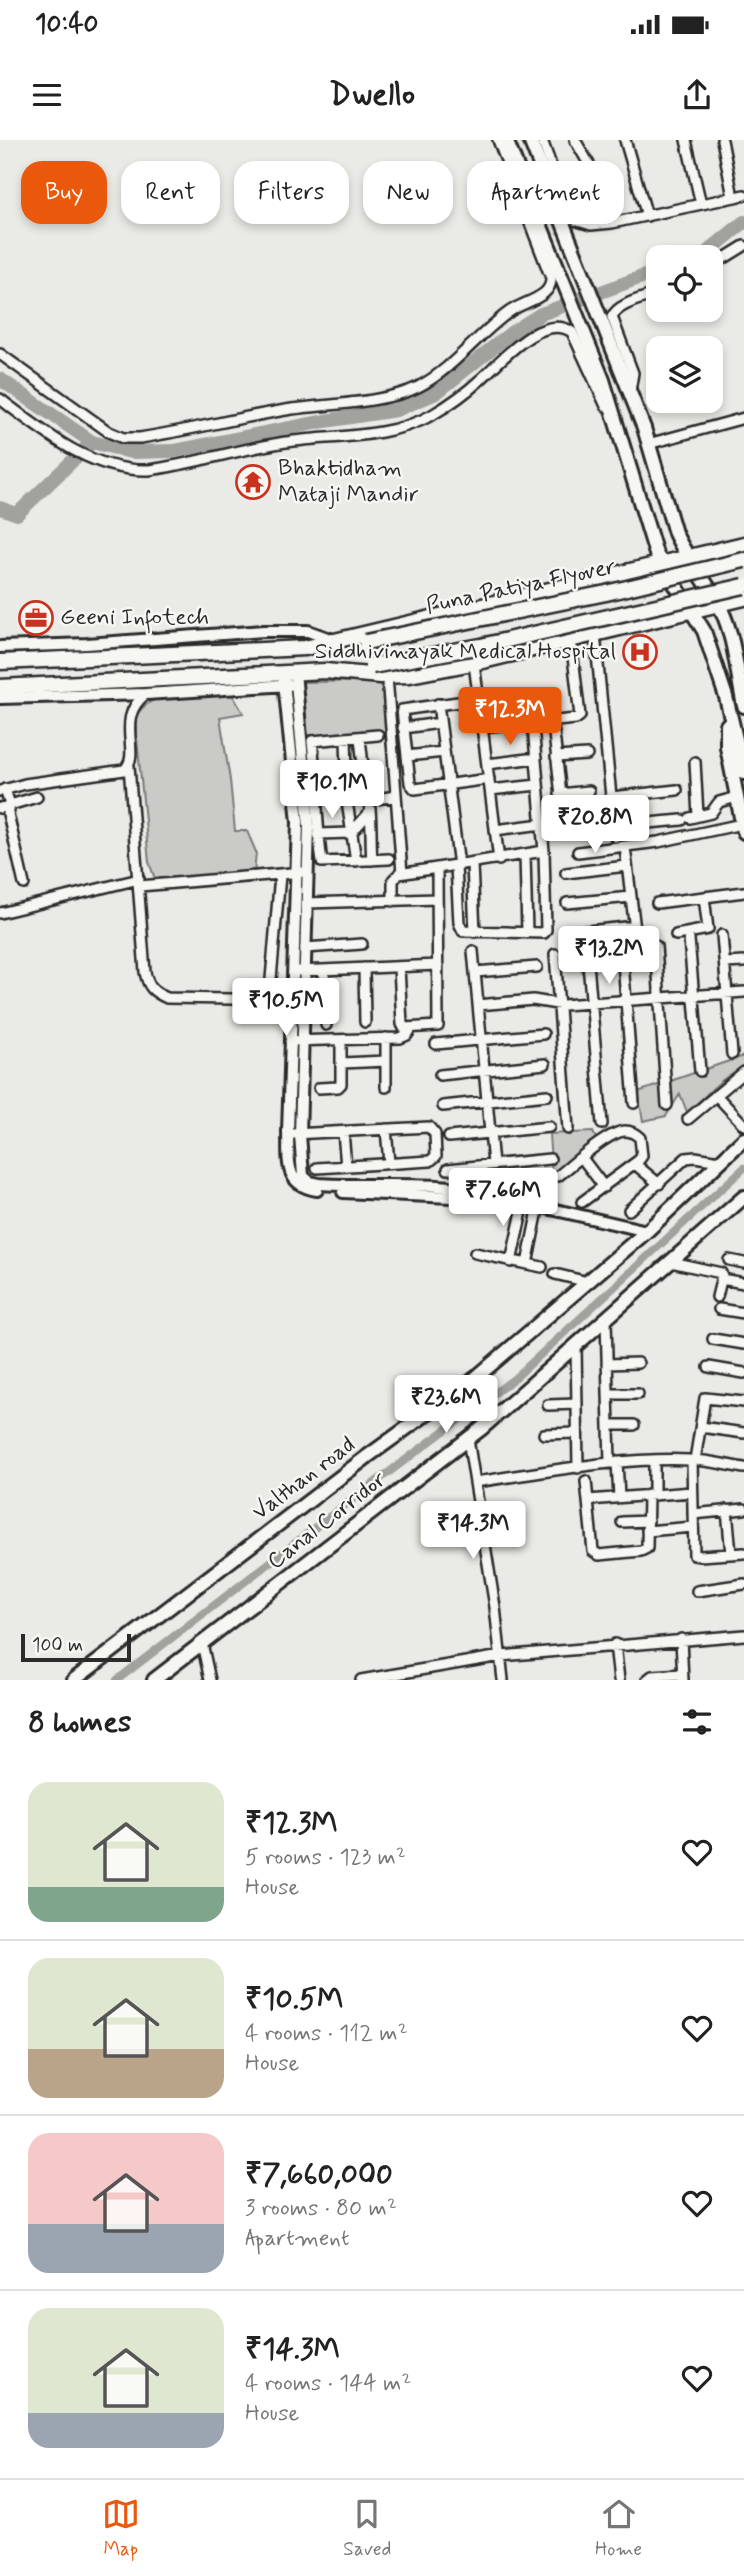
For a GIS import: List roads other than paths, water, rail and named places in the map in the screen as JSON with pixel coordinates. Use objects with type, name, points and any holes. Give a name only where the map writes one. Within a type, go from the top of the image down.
[{"type":"highway","points":[[0,662],[305,648],[744,544]]},
{"type":"highway","name":"Puna Patiya Flyover","points":[[305,648],[366,642],[606,593],[744,560]]},
{"type":"highway","name":"Puna Patiya Flyover","points":[[325,671],[372,666],[481,646],[744,586]]},
{"type":"highway","points":[[5,692],[183,685],[289,678],[325,671],[387,676],[440,671],[744,598]]},
{"type":"main road","points":[[506,140],[603,380],[653,546],[660,562],[704,631],[726,697],[744,773]]},
{"type":"main road","points":[[530,140],[538,161]]},
{"type":"main road","points":[[563,224],[624,375],[675,533],[727,623],[739,657],[743,701]]},
{"type":"main road","points":[[726,697],[727,747],[743,828]]},
{"type":"main road","name":"Valthan road","points":[[74,1680],[472,1381],[647,1231],[744,1139]]},
{"type":"main road","name":"Canal Corridor","points":[[154,1680],[468,1439],[744,1197]]},
{"type":"street","points":[[0,354],[109,432],[123,438],[139,439],[290,410],[390,396],[418,387],[433,378],[499,319],[524,302],[546,293],[551,285],[551,278],[498,140]]},
{"type":"street","points":[[542,140],[549,161]]},
{"type":"street","points":[[575,140],[587,161]]},
{"type":"street","points":[[625,140],[647,216]]},
{"type":"street","points":[[686,140],[701,204]]},
{"type":"street","points":[[722,140],[733,197]]},
{"type":"street","points":[[624,220],[744,195]]},
{"type":"street","points":[[723,259],[744,246]]},
{"type":"street","points":[[630,392],[633,373],[612,317],[621,307],[646,298]]},
{"type":"street","points":[[0,399],[44,432],[90,458],[117,468],[149,470],[280,443],[376,432],[412,424],[431,416],[455,400],[502,357],[536,332],[564,326],[572,332],[618,432]]},
{"type":"street","points":[[648,444],[744,418]]},
{"type":"street","points":[[0,647],[87,644],[264,631],[307,631],[333,640]]},
{"type":"street","points":[[595,635],[615,837]]},
{"type":"street","points":[[571,640],[580,716],[554,722],[560,830],[593,825]]},
{"type":"street","points":[[474,663],[499,860]]},
{"type":"street","points":[[387,676],[402,873]]},
{"type":"street","points":[[289,678],[298,822],[307,903],[305,948],[292,1000],[303,1176],[310,1182],[328,1185],[452,1188],[490,1192],[508,1199]]},
{"type":"street","points":[[5,692],[146,694],[183,685]]},
{"type":"street","points":[[146,694],[136,701],[131,711],[129,766],[148,985],[155,993],[167,998],[292,1000]]},
{"type":"street","points":[[479,699],[402,710],[403,728],[412,788],[489,779]]},
{"type":"street","points":[[438,704],[457,866],[460,928],[463,931],[475,932],[541,934],[545,930],[544,851],[532,723],[482,727]]},
{"type":"street","points":[[403,728],[440,723]]},
{"type":"street","points":[[378,735],[312,741],[317,782],[318,834],[322,862],[389,859]]},
{"type":"street","points":[[346,738],[346,781],[356,861]]},
{"type":"street","points":[[360,738],[370,811],[369,839],[372,860]]},
{"type":"street","points":[[407,755],[444,752]]},
{"type":"street","points":[[556,757],[587,755]]},
{"type":"street","points":[[487,764],[536,758]]},
{"type":"street","points":[[690,818],[695,762]]},
{"type":"street","points":[[24,884],[4,809],[2,790],[25,784],[112,773],[129,766]]},
{"type":"street","points":[[317,782],[346,781],[368,797],[396,796]]},
{"type":"street","points":[[490,790],[538,785]]},
{"type":"street","points":[[560,794],[589,790]]},
{"type":"street","points":[[612,797],[677,790]]},
{"type":"street","points":[[4,809],[37,797]]},
{"type":"street","points":[[614,826],[690,818],[711,813],[719,802],[737,797]]},
{"type":"street","points":[[318,834],[351,832],[370,811]]},
{"type":"street","points":[[495,830],[542,824]]},
{"type":"street","points":[[578,852],[743,828]]},
{"type":"street","points":[[625,847],[636,938]]},
{"type":"street","points":[[393,901],[393,880],[402,873],[544,851]]},
{"type":"street","points":[[525,855],[527,933]]},
{"type":"street","points":[[472,864],[475,932]]},
{"type":"street","points":[[566,873],[627,866]]},
{"type":"street","points":[[399,967],[401,1024],[404,1028],[411,1029],[438,1026],[437,869]]},
{"type":"street","points":[[0,913],[139,883],[303,872]]},
{"type":"street","points":[[303,872],[296,1041],[288,1134],[290,1172],[300,1185],[309,1189],[508,1199],[647,1231]]},
{"type":"street","points":[[271,979],[280,875]]},
{"type":"street","points":[[657,903],[744,892]]},
{"type":"street","points":[[567,903],[631,897]]},
{"type":"street","points":[[676,935],[708,929],[704,897]]},
{"type":"street","points":[[307,903],[438,899]]},
{"type":"street","points":[[569,933],[635,926]]},
{"type":"street","points":[[722,934],[732,1054]]},
{"type":"street","points":[[689,939],[700,1071]]},
{"type":"street","points":[[305,948],[362,944]]},
{"type":"street","points":[[656,946],[667,1105]]},
{"type":"street","points":[[622,948],[634,1103]]},
{"type":"street","points":[[473,951],[493,1164]]},
{"type":"street","points":[[587,953],[602,1124]]},
{"type":"street","points":[[555,954],[568,1129]]},
{"type":"street","points":[[725,963],[744,962]]},
{"type":"street","points":[[298,971],[438,965]]},
{"type":"street","points":[[475,972],[537,967]]},
{"type":"street","points":[[363,968],[365,1022]]},
{"type":"street","points":[[324,970],[326,1025]]},
{"type":"street","points":[[478,1005],[533,1000],[559,1004],[592,1003],[744,992]]},
{"type":"street","points":[[296,1041],[386,1038],[404,1036],[411,1029]]},
{"type":"street","points":[[436,1044],[543,1034]]},
{"type":"street","points":[[386,1038],[386,1087]]},
{"type":"street","points":[[319,1088],[338,1087],[341,1084],[341,1040]]},
{"type":"street","points":[[342,1063],[386,1061]]},
{"type":"street","points":[[440,1075],[545,1064]]},
{"type":"street","points":[[688,1119],[744,1072]]},
{"type":"street","points":[[443,1106],[547,1095]]},
{"type":"street","points":[[716,1095],[744,1125]]},
{"type":"street","points":[[288,1134],[429,1127],[435,1134],[434,1159],[317,1168]]},
{"type":"street","points":[[449,1137],[549,1127]]},
{"type":"street","points":[[386,1129],[389,1163]]},
{"type":"street","points":[[558,1176],[612,1136],[624,1131],[640,1138],[642,1156],[635,1164],[582,1202]]},
{"type":"street","points":[[343,1132],[346,1166]]},
{"type":"street","points":[[629,1210],[691,1156],[720,1161]]},
{"type":"street","points":[[582,1158],[604,1187]]},
{"type":"street","points":[[448,1169],[550,1159]]},
{"type":"street","points":[[635,1164],[659,1184]]},
{"type":"street","points":[[511,1262],[524,1202]]},
{"type":"street","points":[[527,1264],[539,1205]]},
{"type":"street","points":[[475,1253],[542,1267]]},
{"type":"street","points":[[729,1260],[744,1264]]},
{"type":"street","points":[[671,1262],[721,1273],[717,1297]]},
{"type":"street","points":[[555,1274],[588,1282]]},
{"type":"street","points":[[721,1279],[744,1283]]},
{"type":"street","points":[[719,1309],[744,1313]]},
{"type":"street","points":[[606,1320],[609,1425],[619,1497]]},
{"type":"street","points":[[713,1339],[744,1343]]},
{"type":"street","points":[[576,1346],[578,1468]]},
{"type":"street","points":[[607,1364],[638,1363]]},
{"type":"street","points":[[709,1367],[744,1373]]},
{"type":"street","points":[[608,1394],[638,1394]]},
{"type":"street","points":[[744,1402],[706,1397],[693,1460],[692,1492],[696,1556],[744,1553]]},
{"type":"street","points":[[548,1405],[577,1404]]},
{"type":"street","points":[[609,1425],[634,1425]]},
{"type":"street","points":[[701,1427],[744,1433]]},
{"type":"street","points":[[544,1434],[577,1433]]},
{"type":"street","points":[[468,1439],[503,1680]]},
{"type":"street","points":[[475,1482],[654,1460],[693,1460],[744,1468]]},
{"type":"street","points":[[586,1480],[595,1554],[645,1550],[654,1460]]},
{"type":"street","points":[[588,1500],[692,1492]]},
{"type":"street","points":[[693,1514],[744,1508]]},
{"type":"street","points":[[727,1510],[731,1554]]},
{"type":"street","points":[[622,1522],[648,1526],[693,1527]]},
{"type":"street","points":[[696,1591],[744,1584]]},
{"type":"street","points":[[361,1680],[501,1656],[615,1644],[744,1635]]},
{"type":"street","points":[[647,1680],[652,1676],[682,1677],[681,1639]]},
{"type":"street","points":[[202,1643],[210,1680]]},
{"type":"street","points":[[615,1644],[619,1680]]},
{"type":"waterway","points":[[716,245],[744,222]]},
{"type":"waterway","points":[[0,379],[92,442],[131,452],[174,451],[396,410],[436,393],[511,333],[541,314],[646,275]]},
{"type":"waterway","points":[[0,508],[17,514],[89,445]]},
{"type":"waterway","points":[[117,1680],[515,1378],[744,1168]]},
{"type":"place","name":"Bhaktidham Mataji Mandir","points":[[253,482]]},
{"type":"place","name":"Geeni Infotech","points":[[36,618]]},
{"type":"place","name":"Siddhivinayak Medical Hospital","points":[[640,652]]}]
